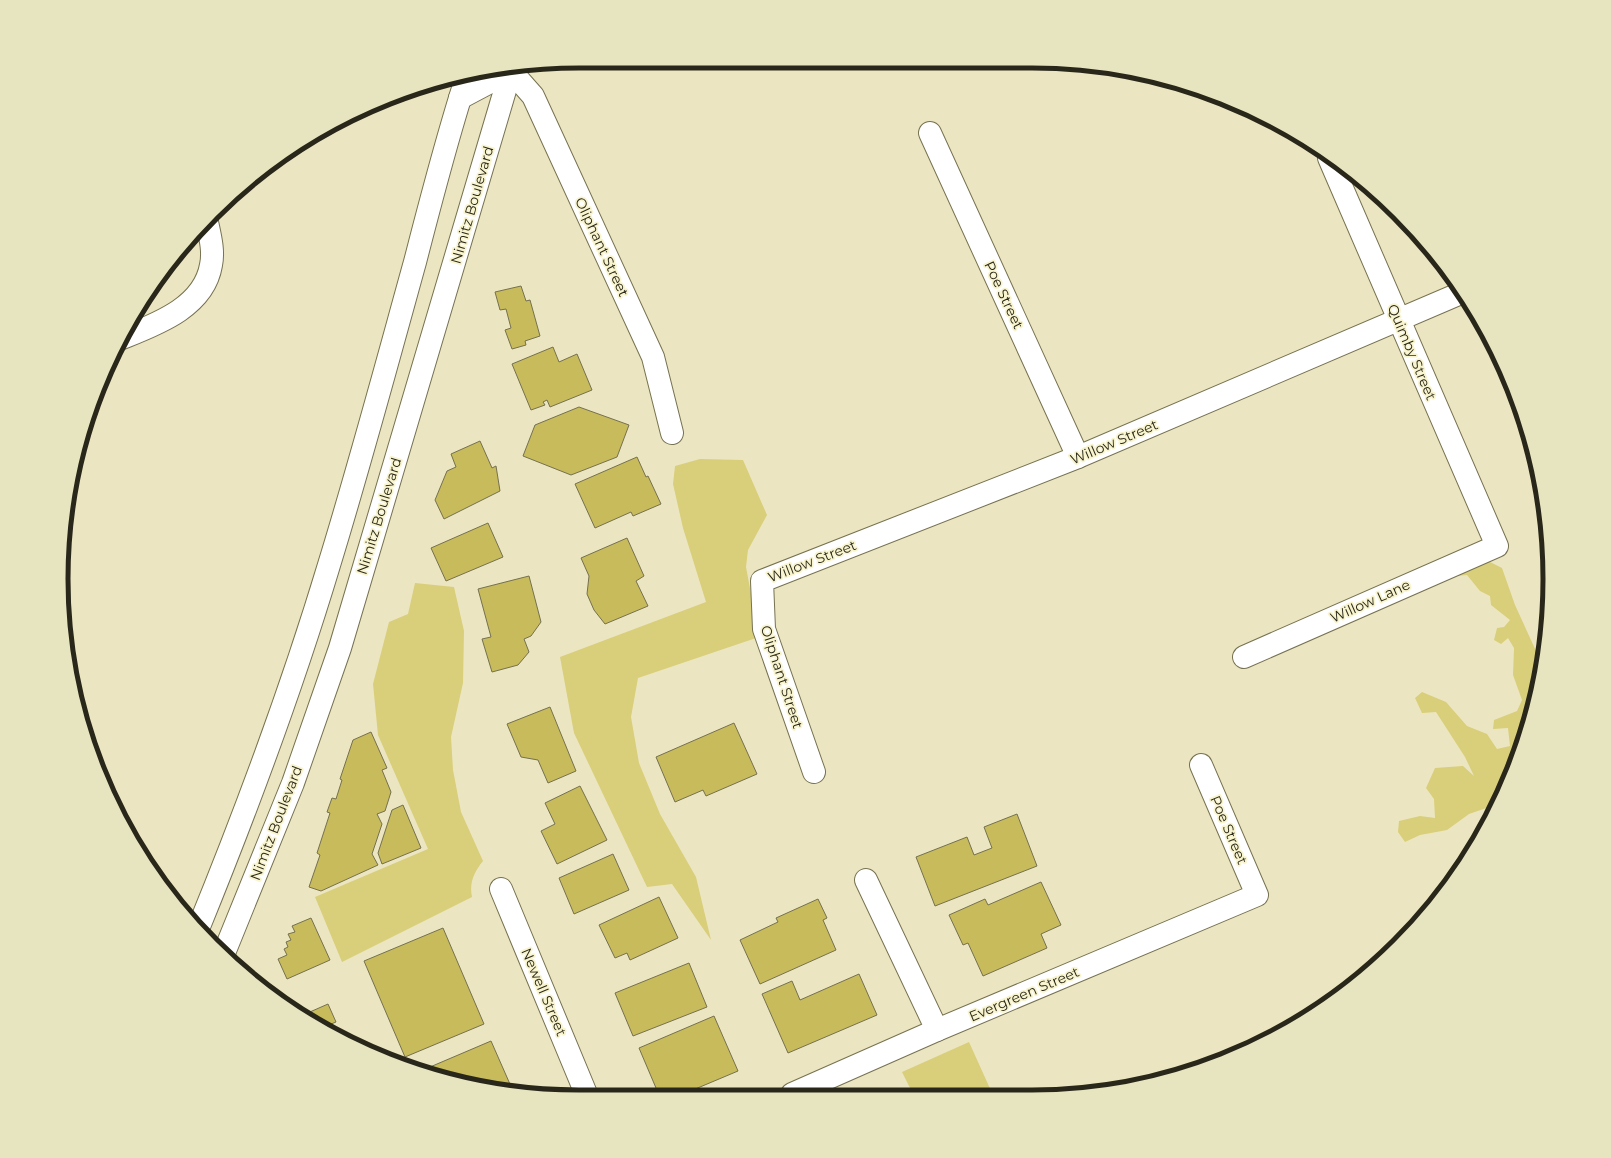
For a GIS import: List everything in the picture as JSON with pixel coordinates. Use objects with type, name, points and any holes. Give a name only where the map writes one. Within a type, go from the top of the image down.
[{"type":"street","name":"Nimitz Boulevard","points":[[226,948],[293,783],[340,648],[510,72]]},
{"type":"street","name":"Oliphant Street","points":[[513,72],[533,96],[650,350],[672,433]]},
{"type":"street","points":[[460,98],[505,73]]},
{"type":"street","points":[[201,922],[280,715],[329,565],[460,98],[466,81]]},
{"type":"street","name":"Poe Street","points":[[930,133],[1078,457]]},
{"type":"street","name":"Quimby Street","points":[[1333,166],[1497,546]]},
{"type":"street","points":[[130,335],[175,314],[192,301],[204,286],[211,265],[211,240],[208,228]]},
{"type":"street","name":"Willow Street","points":[[762,581],[1078,457],[1457,295]]},
{"type":"street","name":"Willow Lane","points":[[1244,657],[1497,546]]},
{"type":"street","name":"Oliphant Street","points":[[762,581],[764,629],[814,772]]},
{"type":"street","name":"Poe Street","points":[[1201,765],[1257,895]]},
{"type":"street","points":[[866,880],[938,1030]]},
{"type":"street","name":"Newell Street","points":[[501,889],[585,1090]]},
{"type":"street","name":"Evergreen Street","points":[[801,1090],[938,1030],[1257,895]]},
{"type":"shaded area","points":[[700,459],[743,460],[767,515],[748,550],[746,567],[759,637],[638,678],[631,717],[639,763],[660,814],[696,877],[711,940],[672,884],[647,887],[574,733],[560,657],[706,602],[683,528],[673,484],[675,466]]},
{"type":"shaded area","points":[[1486,560],[1502,568],[1515,605],[1537,654],[1533,679],[1526,711],[1516,743],[1504,775],[1489,807],[1469,814],[1447,830],[1420,835],[1405,842],[1398,832],[1399,821],[1420,816],[1435,818],[1434,799],[1426,788],[1435,768],[1463,766],[1474,776],[1465,757],[1436,712],[1422,713],[1415,698],[1422,692],[1446,702],[1467,726],[1487,734],[1497,749],[1510,746],[1508,728],[1493,729],[1494,720],[1517,711],[1522,700],[1513,675],[1514,648],[1508,638],[1501,644],[1494,640],[1497,628],[1504,627],[1510,620],[1491,605],[1490,596],[1480,591],[1467,575],[1456,576],[1456,570]]},
{"type":"shaded area","points":[[415,583],[454,587],[464,631],[463,683],[451,737],[453,770],[461,812],[483,861],[473,878],[471,887],[472,897],[342,962],[315,897],[428,849],[378,735],[373,684],[389,622],[408,614]]},
{"type":"shaded area","points":[[969,1042],[991,1090],[911,1090],[902,1072]]},
{"type":"building","points":[[521,286],[526,301],[530,300],[540,336],[525,341],[526,345],[512,349],[505,330],[511,328],[506,309],[500,310],[495,292]]},
{"type":"building","points":[[553,347],[559,362],[577,354],[592,390],[550,407],[547,400],[543,402],[545,405],[531,410],[512,364]]},
{"type":"building","points":[[579,407],[629,425],[617,457],[571,475],[523,456],[535,425]]},
{"type":"building","points":[[480,441],[492,468],[496,466],[500,491],[444,519],[435,500],[447,471],[456,467],[451,454]]},
{"type":"building","points":[[637,457],[661,504],[633,516],[631,512],[595,528],[575,484]]},
{"type":"building","points":[[488,523],[503,557],[446,581],[431,548]]},
{"type":"building","points":[[627,538],[644,576],[636,581],[648,606],[605,624],[594,610],[587,594],[589,576],[581,558]]},
{"type":"building","points":[[529,576],[541,622],[531,636],[524,639],[529,652],[518,665],[492,672],[482,639],[491,637],[478,589]]},
{"type":"building","points":[[550,707],[576,771],[548,783],[538,760],[521,757],[507,724]]},
{"type":"building","points":[[734,723],[757,774],[706,796],[703,790],[675,802],[656,757]]},
{"type":"building","points":[[371,732],[387,768],[382,770],[391,792],[385,811],[377,814],[382,824],[372,854],[378,865],[321,891],[309,887],[320,855],[317,853],[330,813],[327,812],[332,798],[336,799],[342,780],[340,779],[353,740]]},
{"type":"building","points":[[580,786],[607,840],[557,864],[541,831],[555,824],[545,803]]},
{"type":"building","points":[[403,805],[421,848],[382,864],[378,853],[392,810]]},
{"type":"building","points":[[1017,814],[1037,866],[935,906],[916,857],[967,837],[974,855],[992,848],[984,827]]},
{"type":"building","points":[[613,854],[629,890],[574,914],[559,878]]},
{"type":"building","points":[[1041,882],[1061,925],[1041,934],[1047,948],[983,976],[968,943],[963,945],[949,915],[985,899],[988,905]]},
{"type":"building","points":[[659,897],[678,938],[630,960],[627,953],[615,958],[599,925]]},
{"type":"building","points":[[818,899],[827,918],[823,920],[836,950],[760,984],[740,940],[778,922],[776,918]]},
{"type":"building","points":[[311,918],[330,960],[287,979],[278,959],[287,955],[284,949],[288,947],[286,942],[291,940],[288,934],[295,932],[292,926]]},
{"type":"building","points":[[443,928],[484,1024],[405,1057],[364,961]]},
{"type":"building","points":[[689,963],[707,1007],[633,1036],[615,993]]},
{"type":"building","points":[[859,974],[877,1015],[788,1053],[762,994],[792,981],[800,1000]]},
{"type":"building","points":[[328,1004],[336,1022],[329,1025],[308,1013]]},
{"type":"building","points":[[714,1016],[738,1071],[693,1090],[657,1090],[639,1048]]},
{"type":"building","points":[[491,1041],[511,1086],[447,1073],[430,1067]]}]
